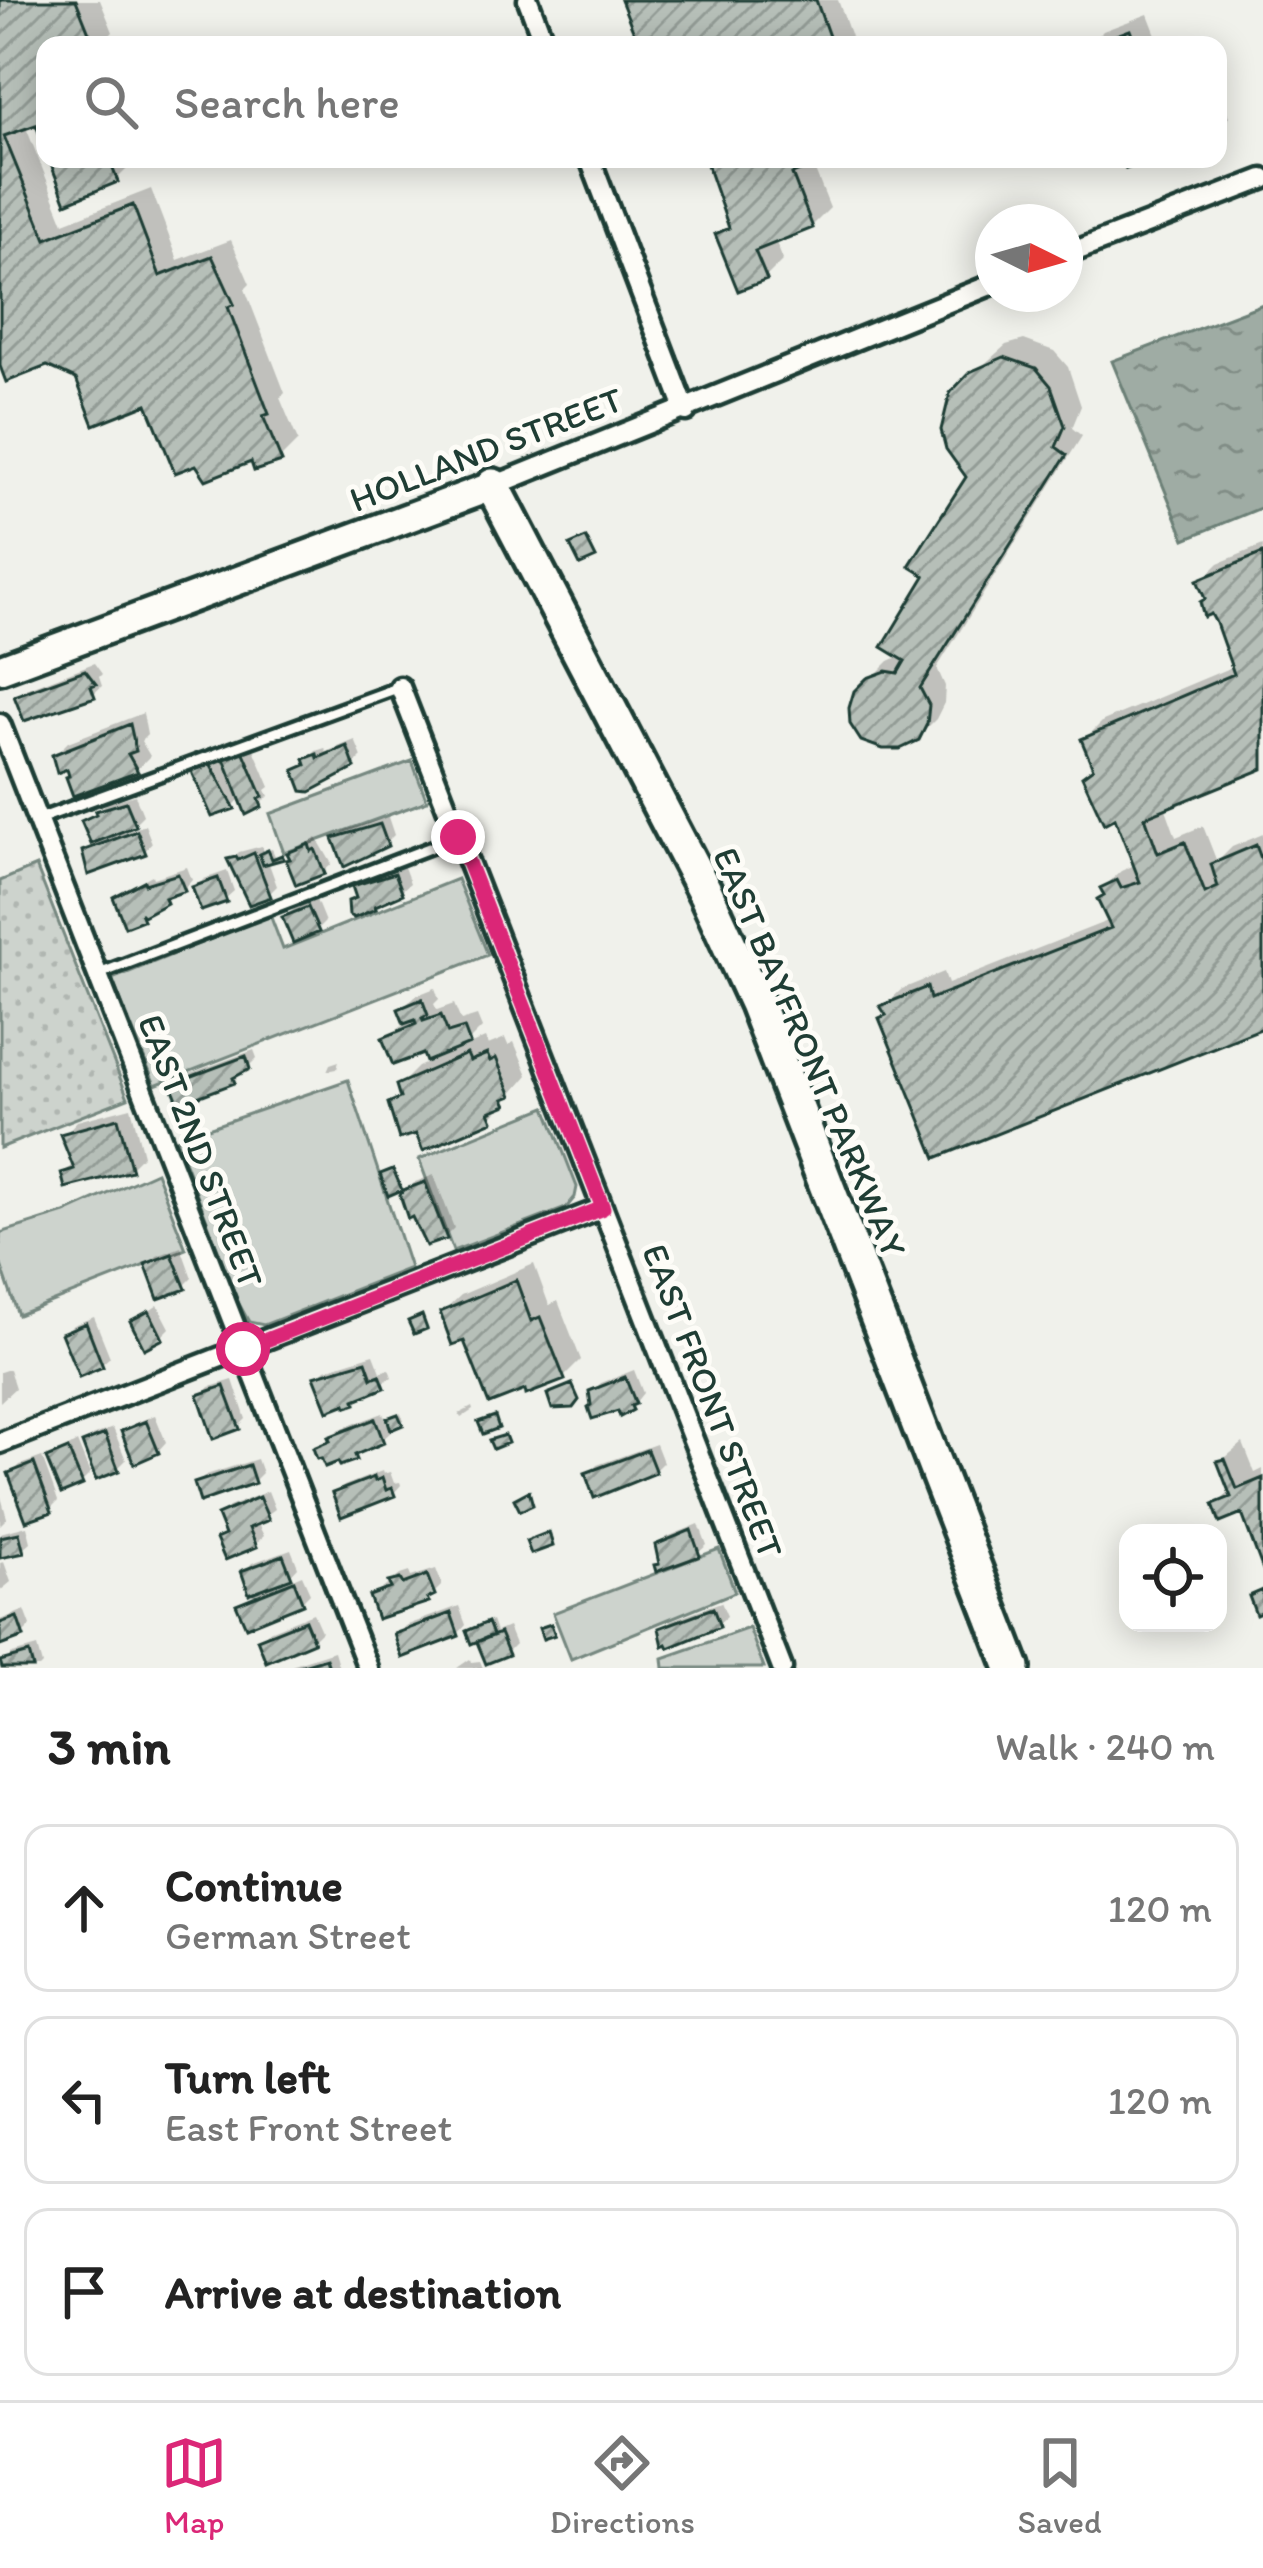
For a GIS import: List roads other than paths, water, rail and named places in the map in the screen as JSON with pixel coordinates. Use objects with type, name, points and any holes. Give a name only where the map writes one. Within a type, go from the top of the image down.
[{"type":"highway","name":"EAST BAYFRONT PARKWAY","points":[[493,486],[706,894],[756,1003],[1013,1668]]},
{"type":"street","points":[[527,0],[541,36]]},
{"type":"street","points":[[593,168],[686,411]]},
{"type":"street","points":[[1083,248],[1263,179]]},
{"type":"street","name":"HOLLAND STREET","points":[[0,669],[493,486],[975,291]]},
{"type":"street","name":"EAST FRONT STREET","points":[[400,687],[782,1668]]},
{"type":"street","name":"EAST 2ND STREET","points":[[0,724],[368,1668]]},
{"type":"street","points":[[0,1443],[603,1208]]},
{"type":"lane","points":[[37,820],[400,687]]},
{"type":"lane","points":[[98,975],[458,837]]},
{"type":"water","points":[[1263,304],[1263,507],[1185,539],[1112,361]]}]
